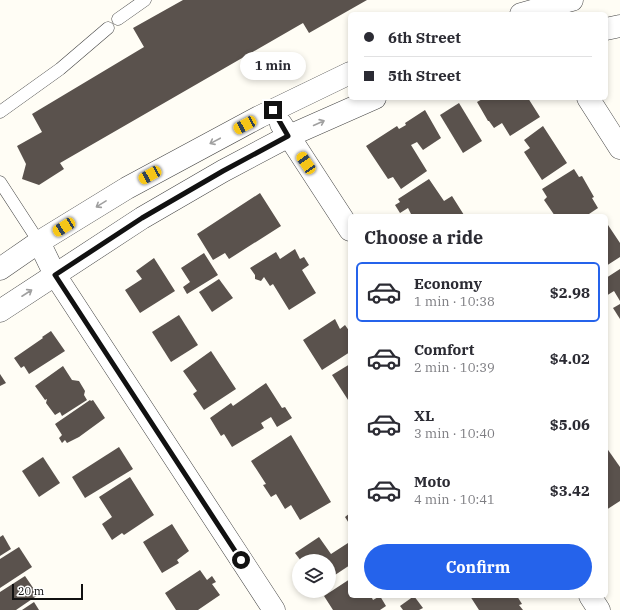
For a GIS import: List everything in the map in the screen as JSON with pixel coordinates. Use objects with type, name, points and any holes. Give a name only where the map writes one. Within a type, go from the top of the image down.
[{"type":"street","points":[[545,11],[572,0]]},
{"type":"street","points":[[608,29],[620,26]]},
{"type":"street","points":[[0,269],[39,242],[127,188],[273,110],[348,74]]},
{"type":"street","points":[[0,310],[142,218],[223,171],[288,136],[370,100]]},
{"type":"street","points":[[589,100],[620,148]]},
{"type":"street","points":[[273,110],[288,136],[348,227]]},
{"type":"street","points":[[162,169],[179,196]]},
{"type":"street","points":[[39,242],[55,275],[266,607]]},
{"type":"street","points":[[591,598],[599,610]]},
{"type":"lane","points":[[118,19],[145,0]]},
{"type":"lane","points":[[0,112],[60,69],[108,28]]},
{"type":"lane","points":[[0,182],[39,242]]},
{"type":"building","points":[[183,0],[367,0],[309,33],[303,23],[60,163],[64,169],[39,185],[22,179],[26,164],[17,146],[42,132],[32,114],[144,47],[133,28]]},
{"type":"building","points":[[480,100],[529,100],[540,117],[510,136],[502,123],[494,128],[477,102]]},
{"type":"building","points":[[459,103],[482,141],[463,153],[440,115]]},
{"type":"building","points":[[425,110],[441,138],[423,150],[417,142],[411,145],[427,171],[401,189],[393,177],[388,179],[366,146],[397,126],[399,129],[406,125],[405,123]]},
{"type":"building","points":[[543,126],[567,163],[542,180],[524,152],[530,148],[524,140]]},
{"type":"building","points":[[574,169],[579,177],[582,176],[594,197],[592,198],[598,208],[589,214],[554,214],[544,200],[547,197],[542,189]]},
{"type":"building","points":[[429,179],[444,201],[452,196],[463,214],[411,214],[408,208],[400,213],[395,205],[400,202],[398,199]]},
{"type":"building","points":[[260,193],[281,226],[229,259],[225,253],[213,260],[197,234]]},
{"type":"building","points":[[608,225],[620,243],[620,257],[608,265]]},
{"type":"building","points":[[295,249],[300,259],[304,257],[309,265],[302,270],[316,293],[289,310],[273,284],[270,286],[264,277],[261,281],[255,279],[255,275],[250,268],[276,252],[280,259]]},
{"type":"building","points":[[204,253],[218,275],[187,294],[183,287],[190,282],[181,268]]},
{"type":"building","points":[[154,258],[175,291],[140,313],[125,290],[142,279],[136,271]]},
{"type":"building","points":[[620,269],[620,301],[614,291],[608,295],[608,277]]},
{"type":"building","points":[[219,279],[233,298],[212,312],[199,292]]},
{"type":"building","points":[[620,304],[620,319],[613,308]]},
{"type":"building","points":[[179,315],[198,345],[171,362],[152,332]]},
{"type":"building","points":[[335,319],[340,329],[345,325],[348,329],[348,353],[322,370],[303,340]]},
{"type":"building","points":[[51,331],[65,351],[29,374],[24,366],[21,368],[14,358]]},
{"type":"building","points":[[211,351],[236,389],[204,410],[193,394],[197,391],[183,371]]},
{"type":"building","points":[[348,365],[348,400],[332,375]]},
{"type":"building","points":[[63,366],[72,380],[79,381],[85,391],[84,395],[87,400],[62,416],[60,412],[55,415],[46,403],[47,399],[45,400],[35,386]]},
{"type":"building","points":[[0,374],[6,383],[0,386]]},
{"type":"building","points":[[266,383],[282,408],[285,407],[292,418],[277,427],[271,417],[261,423],[264,428],[232,447],[224,434],[221,436],[210,418],[231,403],[233,406]]},
{"type":"building","points":[[90,400],[93,400],[105,418],[79,437],[67,443],[65,440],[62,443],[59,438],[62,435],[55,424]]},
{"type":"building","points":[[291,435],[331,502],[300,520],[291,505],[285,509],[276,494],[271,497],[263,485],[266,484],[251,461]]},
{"type":"building","points":[[119,447],[133,469],[85,498],[72,477]]},
{"type":"building","points":[[608,450],[620,467],[620,501],[608,509]]},
{"type":"building","points":[[43,457],[60,483],[39,497],[22,471]]},
{"type":"building","points":[[130,477],[154,515],[124,535],[122,533],[112,540],[102,524],[112,517],[99,497]]},
{"type":"building","points":[[348,515],[348,522],[345,517]]},
{"type":"building","points":[[172,524],[189,551],[177,560],[179,563],[162,573],[143,542]]},
{"type":"building","points":[[3,535],[11,549],[0,556],[0,537]]},
{"type":"building","points":[[319,537],[331,554],[295,553]]},
{"type":"building","points":[[348,543],[348,566],[336,574],[336,554],[331,554]]},
{"type":"building","points":[[19,547],[32,567],[0,588],[0,559]]},
{"type":"building","points":[[200,570],[207,580],[212,576],[216,582],[212,584],[220,595],[198,610],[176,610],[165,593]]},
{"type":"building","points":[[25,576],[38,595],[16,610],[0,610],[0,592]]},
{"type":"building","points":[[348,580],[348,598],[372,598],[373,600],[381,598],[386,606],[380,610],[333,610],[325,598],[336,598],[336,588]]},
{"type":"building","points":[[411,598],[416,598],[423,608],[419,610],[403,610],[400,606]]},
{"type":"building","points":[[471,598],[518,598],[522,604],[519,605],[523,610],[479,610]]},
{"type":"building","points":[[34,602],[39,610],[22,610]]},
{"type":"route","points":[[241,560],[55,275],[142,218],[223,171],[288,136],[273,110]]}]
